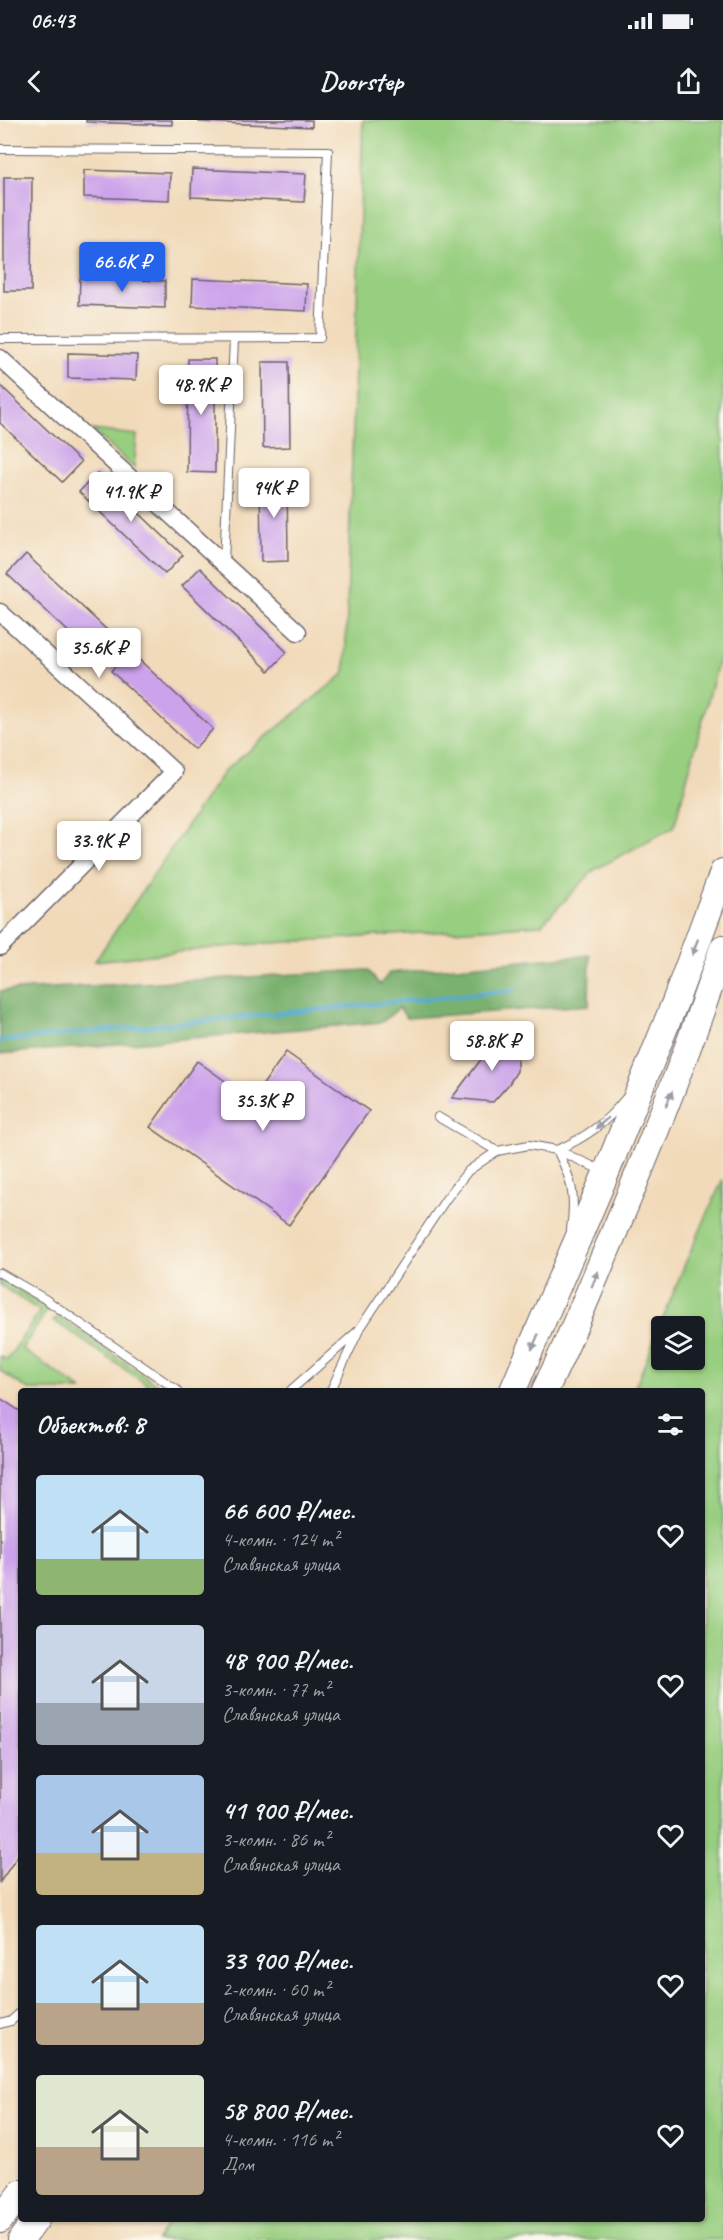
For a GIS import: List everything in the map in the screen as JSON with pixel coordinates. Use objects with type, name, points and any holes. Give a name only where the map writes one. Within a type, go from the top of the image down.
[{"type":"main road","points":[[514,1388],[606,1173],[675,1002],[723,872]]},
{"type":"main road","points":[[546,1388],[563,1355],[633,1187],[693,1037],[723,948]]},
{"type":"main road","points":[[606,1173],[633,1187]]},
{"type":"main road","points":[[0,2220],[18,2197]]},
{"type":"main road","points":[[21,2240],[34,2222]]},
{"type":"street","points":[[0,358],[298,632]]},
{"type":"street","points":[[0,612],[174,772],[0,947]]},
{"type":"lane","points":[[0,149],[328,151],[320,338],[0,339]]},
{"type":"lane","points":[[224,564],[234,339]]},
{"type":"lane","points":[[557,1150],[596,1129],[627,1097],[675,1002]]},
{"type":"lane","points":[[438,1117],[497,1151]]},
{"type":"lane","points":[[332,1388],[360,1330],[446,1199],[468,1171],[497,1151],[529,1145],[557,1150],[606,1173]]},
{"type":"lane","points":[[548,1311],[569,1237],[574,1206],[570,1176],[557,1150]]},
{"type":"lane","points":[[0,1273],[45,1299],[174,1388]]},
{"type":"lane","points":[[293,1388],[360,1330]]},
{"type":"lane","points":[[0,2024],[11,2021],[18,2015]]},
{"type":"green space","points":[[363,120],[723,120],[723,644],[674,827],[594,870],[541,925],[242,945],[95,961],[224,771],[345,673]]},
{"type":"green space","points":[[92,430],[137,435],[134,468]]},
{"type":"green space","points":[[590,955],[589,1005],[407,1018],[399,1008],[382,1022],[0,1054],[0,991],[368,970],[380,985],[389,973]]},
{"type":"green space","points":[[723,1179],[723,2240],[156,2240],[168,2222],[705,2222],[705,1388],[635,1388],[651,1348],[651,1370],[705,1370],[705,1316],[664,1316]]},
{"type":"green space","points":[[0,1278],[48,1309],[22,1349],[79,1388],[26,1388],[0,1371],[0,1356],[7,1360],[40,1311],[0,1285]]},
{"type":"green space","points":[[59,1317],[162,1388],[152,1388],[53,1320]]},
{"type":"building","points":[[86,120],[172,120],[172,125],[86,122]]},
{"type":"building","points":[[199,120],[312,120],[312,127],[199,122]]},
{"type":"building","points":[[192,169],[306,174],[304,202],[191,197]]},
{"type":"building","points":[[84,170],[170,173],[169,200],[84,197]]},
{"type":"building","points":[[4,177],[32,177],[31,291],[4,291]]},
{"type":"building","points":[[80,278],[165,281],[165,308],[79,305]]},
{"type":"building","points":[[193,279],[307,284],[306,311],[192,306]]},
{"type":"building","points":[[68,353],[137,355],[136,380],[68,378]]},
{"type":"building","points":[[188,359],[215,359],[215,473],[187,472]]},
{"type":"building","points":[[262,362],[289,362],[290,447],[263,448]]},
{"type":"building","points":[[0,385],[81,462],[62,482],[0,423]]},
{"type":"building","points":[[97,473],[183,555],[165,574],[79,492]]},
{"type":"building","points":[[260,476],[287,476],[288,561],[261,562]]},
{"type":"building","points":[[26,554],[109,632],[90,652],[7,574]]},
{"type":"building","points":[[200,568],[287,652],[269,671],[182,586]]},
{"type":"building","points":[[130,651],[213,729],[194,749],[111,671]]},
{"type":"building","points":[[504,1029],[513,1040],[517,1052],[517,1071],[509,1084],[493,1102],[452,1098]]},
{"type":"building","points":[[286,1052],[369,1111],[289,1225],[150,1127],[197,1061],[252,1100]]},
{"type":"building","points":[[0,1398],[18,1410],[18,1855],[0,1882]]},
{"type":"waterway","points":[[0,1041],[515,990]]}]
